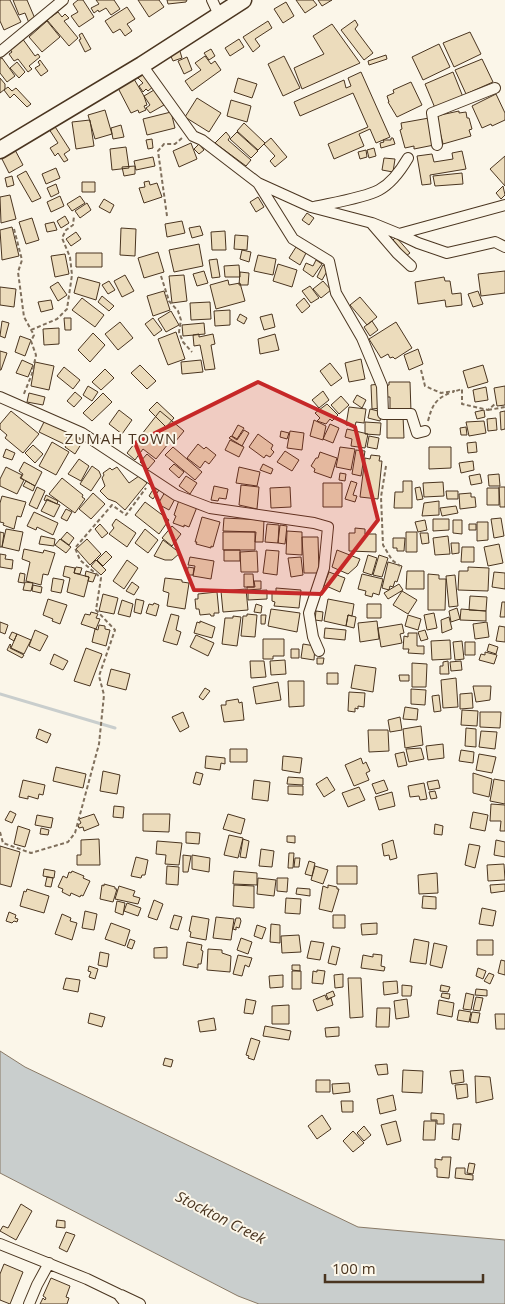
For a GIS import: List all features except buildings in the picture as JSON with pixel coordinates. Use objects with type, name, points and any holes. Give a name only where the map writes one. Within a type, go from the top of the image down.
[{"type":"highway","points":[[0,150],[142,65],[215,7],[243,0]]},
{"type":"street","points":[[0,52],[63,0]]},
{"type":"street","points":[[142,65],[193,136],[202,140],[258,183],[311,207],[372,223],[447,253],[495,242],[505,247]]},
{"type":"street","points":[[437,145],[432,113],[495,88]]},
{"type":"street","points":[[311,207],[343,201],[379,190],[400,172],[408,158]]},
{"type":"street","points":[[258,183],[293,240],[329,261],[336,293],[362,338],[382,386],[384,414],[411,414],[417,433],[425,431]]},
{"type":"street","points":[[399,234],[505,205]]},
{"type":"street","points":[[372,223],[396,253],[412,266]]},
{"type":"street","points":[[0,397],[82,433],[176,495],[210,508],[314,523],[328,527],[324,568],[309,613],[313,638],[319,651]]},
{"type":"street","points":[[0,1244],[49,1263],[140,1304]]},
{"type":"street","points":[[29,1304],[36,1285],[49,1263]]},
{"type":"street","points":[[118,1294],[126,1304]]},
{"type":"path","points":[[167,216],[158,151],[164,144],[175,144],[182,138],[193,136]]},
{"type":"path","points":[[31,330],[57,319],[67,309],[72,274],[70,257],[62,238],[66,230],[73,225],[74,216]]},
{"type":"path","points":[[14,229],[22,260],[18,272],[24,317],[34,335],[31,341],[36,355],[21,406]]},
{"type":"path","points":[[161,276],[169,301],[178,312],[181,320],[179,332],[181,337],[192,352]]},
{"type":"path","points":[[421,370],[425,386],[441,393],[462,389],[462,404],[488,410],[505,407]]},
{"type":"path","points":[[425,431],[430,411],[439,397],[454,391]]},
{"type":"path","points":[[488,410],[495,404]]},
{"type":"path","points":[[386,466],[381,497],[383,545],[392,560],[400,566]]},
{"type":"path","points":[[0,832],[3,842],[31,853],[68,842],[75,833],[99,744],[104,695],[99,676],[115,630],[96,610],[101,578],[80,560],[74,548],[112,505],[126,515],[152,479]]},
{"type":"highlighted area","points":[[258,382],[355,427],[378,520],[321,594],[194,590],[135,443]]},
{"type":"water","name":"Stockton Creek","points":[[0,1051],[25,1067],[358,1227],[505,1240],[505,1304],[259,1304],[238,1296],[0,1173]]},
{"type":"waterway","points":[[0,694],[115,728]]},
{"type":"district","name":"ZUMAH TOWN","points":[[121,438]]}]
